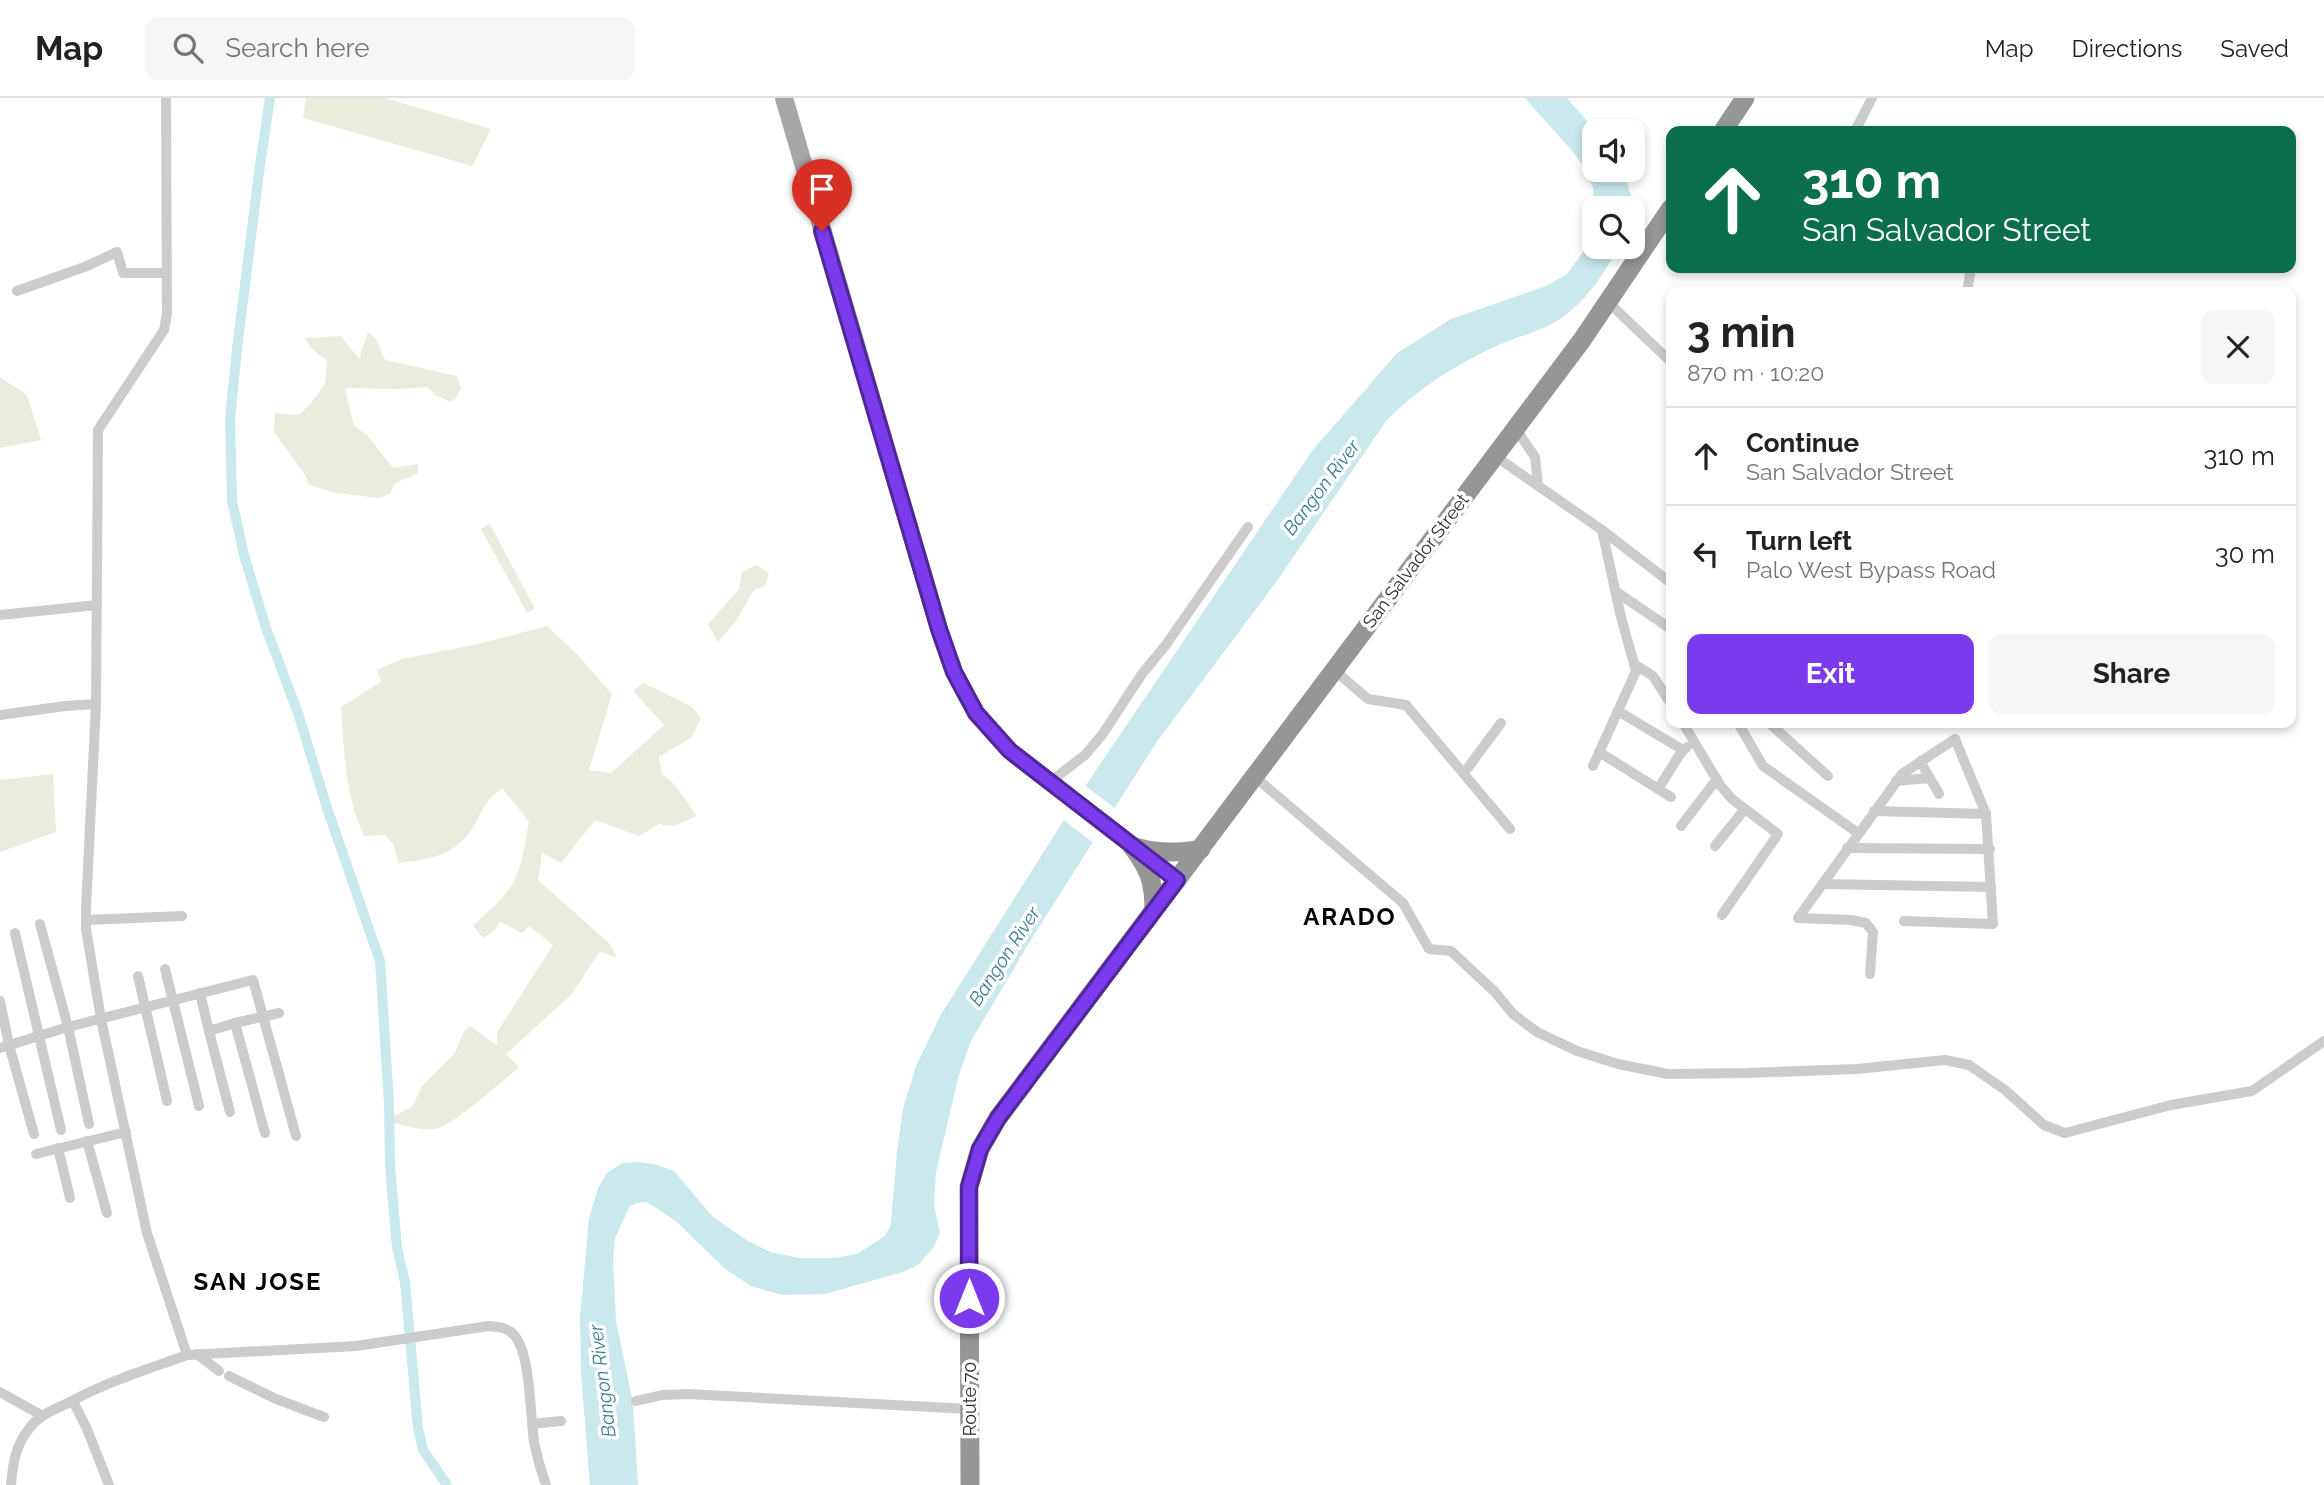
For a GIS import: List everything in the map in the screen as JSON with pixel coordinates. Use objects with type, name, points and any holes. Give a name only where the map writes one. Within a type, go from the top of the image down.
[{"type":"highway","points":[[1726,126],[1745,98]]},
{"type":"highway","name":"San Salvador Street","points":[[1154,910],[1582,340],[1666,215]]},
{"type":"highway","points":[[1126,841],[1153,852],[1201,849]]},
{"type":"highway","points":[[1126,841],[1146,864],[1152,879],[1154,910]]},
{"type":"highway","name":"Route 70","points":[[970,1485],[969,1187],[980,1149],[998,1118],[1154,910]]},
{"type":"main road","points":[[784,98],[939,629],[954,672],[976,713],[1010,751],[1177,880]]},
{"type":"street","points":[[166,98],[167,314],[164,330],[98,430],[96,704],[86,920],[101,1019],[147,1233],[192,1355],[219,1371]]},
{"type":"street","points":[[1858,126],[1872,98]]},
{"type":"street","points":[[17,291],[87,266],[117,252],[123,274],[166,273]]},
{"type":"street","points":[[1608,302],[1666,357]]},
{"type":"street","points":[[1516,429],[1535,457],[1538,485]]},
{"type":"street","points":[[1495,456],[1602,530],[1666,579]]},
{"type":"street","points":[[1053,785],[1102,735],[1142,674],[1248,527]]},
{"type":"street","points":[[1593,766],[1636,671],[1602,530]]},
{"type":"street","points":[[1615,591],[1666,626]]},
{"type":"street","points":[[0,615],[97,605]]},
{"type":"street","points":[[1634,664],[1653,676],[1666,696]]},
{"type":"street","points":[[1334,670],[1368,699],[1406,705],[1510,828]]},
{"type":"street","points":[[0,715],[96,704]]},
{"type":"street","points":[[1618,711],[1684,750]]},
{"type":"street","points":[[1464,773],[1501,723]]},
{"type":"street","points":[[1686,728],[1732,799],[1778,834],[1722,915]]},
{"type":"street","points":[[1741,728],[1763,766],[1857,833]]},
{"type":"street","points":[[1775,728],[1828,776]]},
{"type":"street","points":[[1870,974],[1873,932],[1866,923],[1798,918],[1902,774],[1955,739],[1986,814],[1993,924],[1904,921]]},
{"type":"street","points":[[1658,789],[1684,750],[1695,741]]},
{"type":"street","points":[[1599,752],[1671,797]]},
{"type":"street","points":[[1920,761],[1939,794]]},
{"type":"street","points":[[1255,777],[1403,903],[1429,948],[1451,951],[1486,983],[1513,1014],[1537,1032],[1577,1051],[1618,1064],[1668,1074],[1857,1069],[1945,1060],[1969,1065],[2005,1090],[2044,1125],[2066,1133],[2171,1105],[2252,1091],[2324,1041]]},
{"type":"street","points":[[1896,781],[1930,778]]},
{"type":"street","points":[[1681,826],[1717,779]]},
{"type":"street","points":[[1716,846],[1745,809]]},
{"type":"street","points":[[1874,811],[1986,814]]},
{"type":"street","points":[[1847,848],[1990,849]]},
{"type":"street","points":[[1822,884],[1991,887]]},
{"type":"street","points":[[86,920],[182,916]]},
{"type":"street","points":[[40,924],[68,1027],[89,1124]]},
{"type":"street","points":[[15,933],[61,1130]]},
{"type":"street","points":[[165,969],[199,1106]]},
{"type":"street","points":[[138,976],[167,1101]]},
{"type":"street","points":[[5,1047],[68,1027],[253,980],[296,1136]]},
{"type":"street","points":[[200,993],[230,1112]]},
{"type":"street","points":[[0,1001],[5,1047],[34,1134]]},
{"type":"street","points":[[209,1031],[279,1013]]},
{"type":"street","points":[[234,1023],[265,1133]]},
{"type":"street","points":[[36,1154],[126,1132]]},
{"type":"street","points":[[87,1141],[107,1213]]},
{"type":"street","points":[[58,1148],[70,1198]]},
{"type":"street","points":[[11,1485],[12,1466],[17,1449],[41,1415],[98,1387],[192,1355],[356,1346],[489,1326],[506,1328],[521,1345],[535,1445],[546,1485]]},
{"type":"street","points":[[229,1376],[276,1399],[324,1416]]},
{"type":"street","points":[[0,1392],[41,1415]]},
{"type":"street","points":[[636,1401],[662,1395],[688,1394],[970,1409]]},
{"type":"street","points":[[73,1401],[109,1485]]},
{"type":"street","points":[[532,1424],[561,1421]]},
{"type":"green space","points":[[306,98],[385,98],[491,129],[472,166],[303,118]]},
{"type":"green space","points":[[368,332],[376,339],[385,360],[457,376],[461,388],[456,398],[450,402],[435,395],[428,387],[345,388],[354,426],[367,435],[393,468],[418,464],[418,473],[394,484],[390,494],[379,498],[336,493],[309,485],[305,475],[274,432],[275,413],[299,415],[325,384],[327,361],[311,348],[305,338],[341,336],[359,359]]},
{"type":"green space","points":[[0,377],[27,395],[41,440],[0,448]]},
{"type":"green space","points":[[490,524],[535,609],[527,613],[481,529]]},
{"type":"green space","points":[[757,565],[769,573],[765,586],[754,590],[736,621],[718,642],[708,624],[739,589],[742,572]]},
{"type":"green space","points":[[547,626],[575,652],[612,694],[589,770],[611,773],[664,725],[633,691],[643,683],[691,706],[701,718],[692,737],[659,757],[662,774],[674,784],[697,816],[674,826],[659,824],[639,836],[595,820],[561,863],[542,853],[538,880],[610,944],[617,958],[600,951],[572,994],[506,1054],[519,1067],[446,1125],[425,1129],[384,1120],[412,1107],[423,1085],[455,1053],[464,1031],[470,1026],[497,1045],[497,1032],[553,945],[529,926],[522,933],[500,922],[494,931],[483,938],[473,926],[510,888],[523,852],[529,822],[503,789],[490,798],[466,837],[451,849],[435,856],[399,863],[393,844],[385,835],[364,836],[349,789],[341,707],[381,682],[377,670],[402,659],[474,645]]},
{"type":"green space","points":[[53,774],[56,832],[0,852],[0,780]]},
{"type":"water","points":[[1525,98],[1567,98],[1585,119],[1582,119],[1582,164]]},
{"type":"water","points":[[1591,182],[1627,182],[1631,196],[1593,196]]},
{"type":"water","name":"Bangon River","points":[[1582,253],[1582,259],[1611,259],[1600,278],[1567,314],[1541,329],[1500,344],[1463,363],[1422,389],[1386,421],[1279,578],[1156,743],[1032,938],[971,1041],[959,1075],[936,1172],[934,1205],[940,1233],[934,1247],[918,1265],[903,1272],[825,1294],[782,1295],[751,1286],[724,1268],[677,1222],[658,1209],[646,1202],[630,1206],[615,1238],[613,1259],[616,1321],[633,1403],[638,1485],[590,1485],[581,1373],[580,1318],[589,1219],[598,1188],[607,1173],[622,1163],[639,1162],[674,1171],[713,1217],[770,1252],[800,1258],[837,1258],[859,1253],[885,1236],[891,1224],[903,1109],[916,1066],[940,1016],[1084,788],[1312,451],[1397,353],[1451,319],[1546,286],[1567,274]]},
{"type":"pier","points":[[1083,784],[1117,810],[1095,844],[1061,818]]},
{"type":"waterway","points":[[270,98],[230,418],[232,501],[244,555],[266,628],[298,713],[328,811],[380,961],[390,1166],[397,1248],[405,1282],[418,1428],[423,1450],[447,1485]]},
{"type":"district","name":"ARADO","points":[[1350,917]]},
{"type":"district","name":"SAN JOSE","points":[[258,1282]]},
{"type":"route","points":[[822,231],[939,629],[954,672],[976,713],[1010,751],[1177,880],[998,1118],[980,1149],[969,1187],[969,1298]]}]
